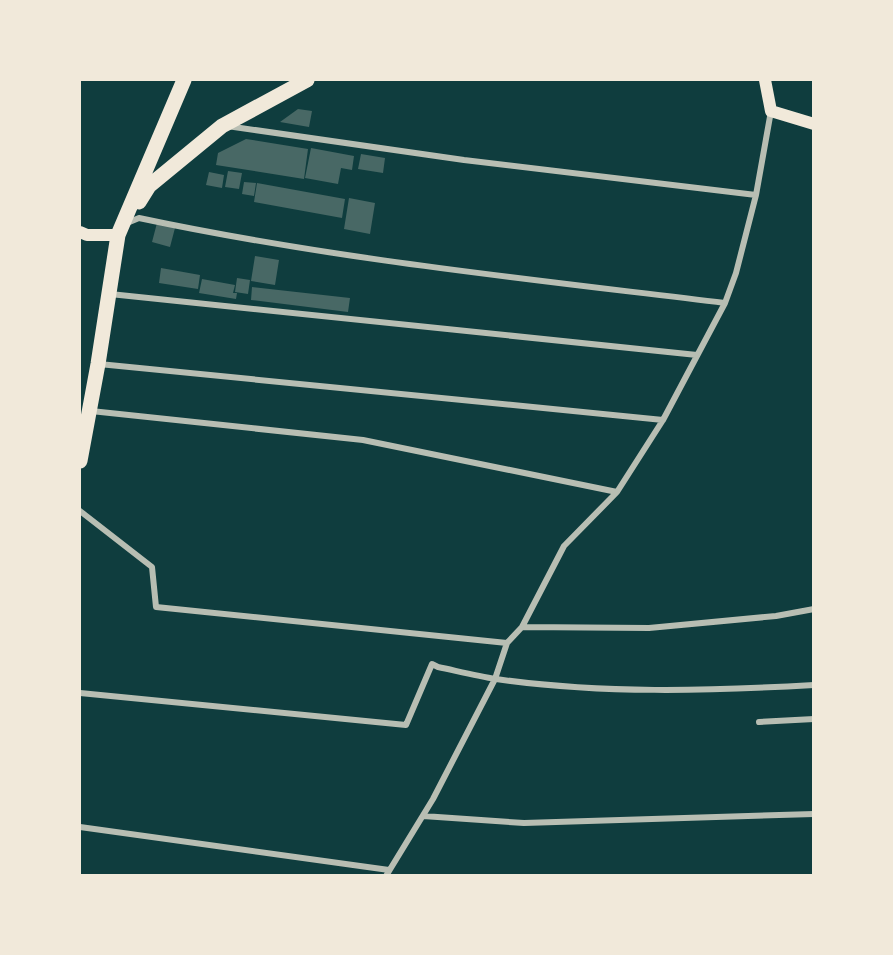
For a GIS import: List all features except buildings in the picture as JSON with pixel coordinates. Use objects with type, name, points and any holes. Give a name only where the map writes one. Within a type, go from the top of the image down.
[{"type":"main road","points":[[80,460],[121,229],[184,80]]},
{"type":"main road","points":[[80,232],[87,235],[121,229],[149,186],[222,126],[307,80]]},
{"type":"main road","points":[[765,80],[771,111],[813,124]]},
{"type":"street","points":[[80,827],[388,873],[433,799],[495,679],[507,643],[522,627],[564,546],[617,492],[663,420],[725,303],[736,273],[756,195],[771,111]]},
{"type":"street","points":[[222,126],[452,158],[756,195]]},
{"type":"street","points":[[121,229],[139,218],[286,246],[725,303]]},
{"type":"street","points":[[109,294],[698,355]]},
{"type":"street","points":[[98,364],[663,420]]},
{"type":"street","points":[[89,410],[363,440],[617,492]]},
{"type":"street","points":[[80,511],[152,567],[156,607],[507,643]]},
{"type":"street","points":[[522,627],[649,628],[776,616],[813,609]]},
{"type":"street","points":[[80,693],[406,725],[432,664],[495,679],[577,688],[729,690],[813,685]]},
{"type":"street","points":[[759,722],[813,719]]},
{"type":"street","points":[[423,816],[524,823],[813,814]]}]
